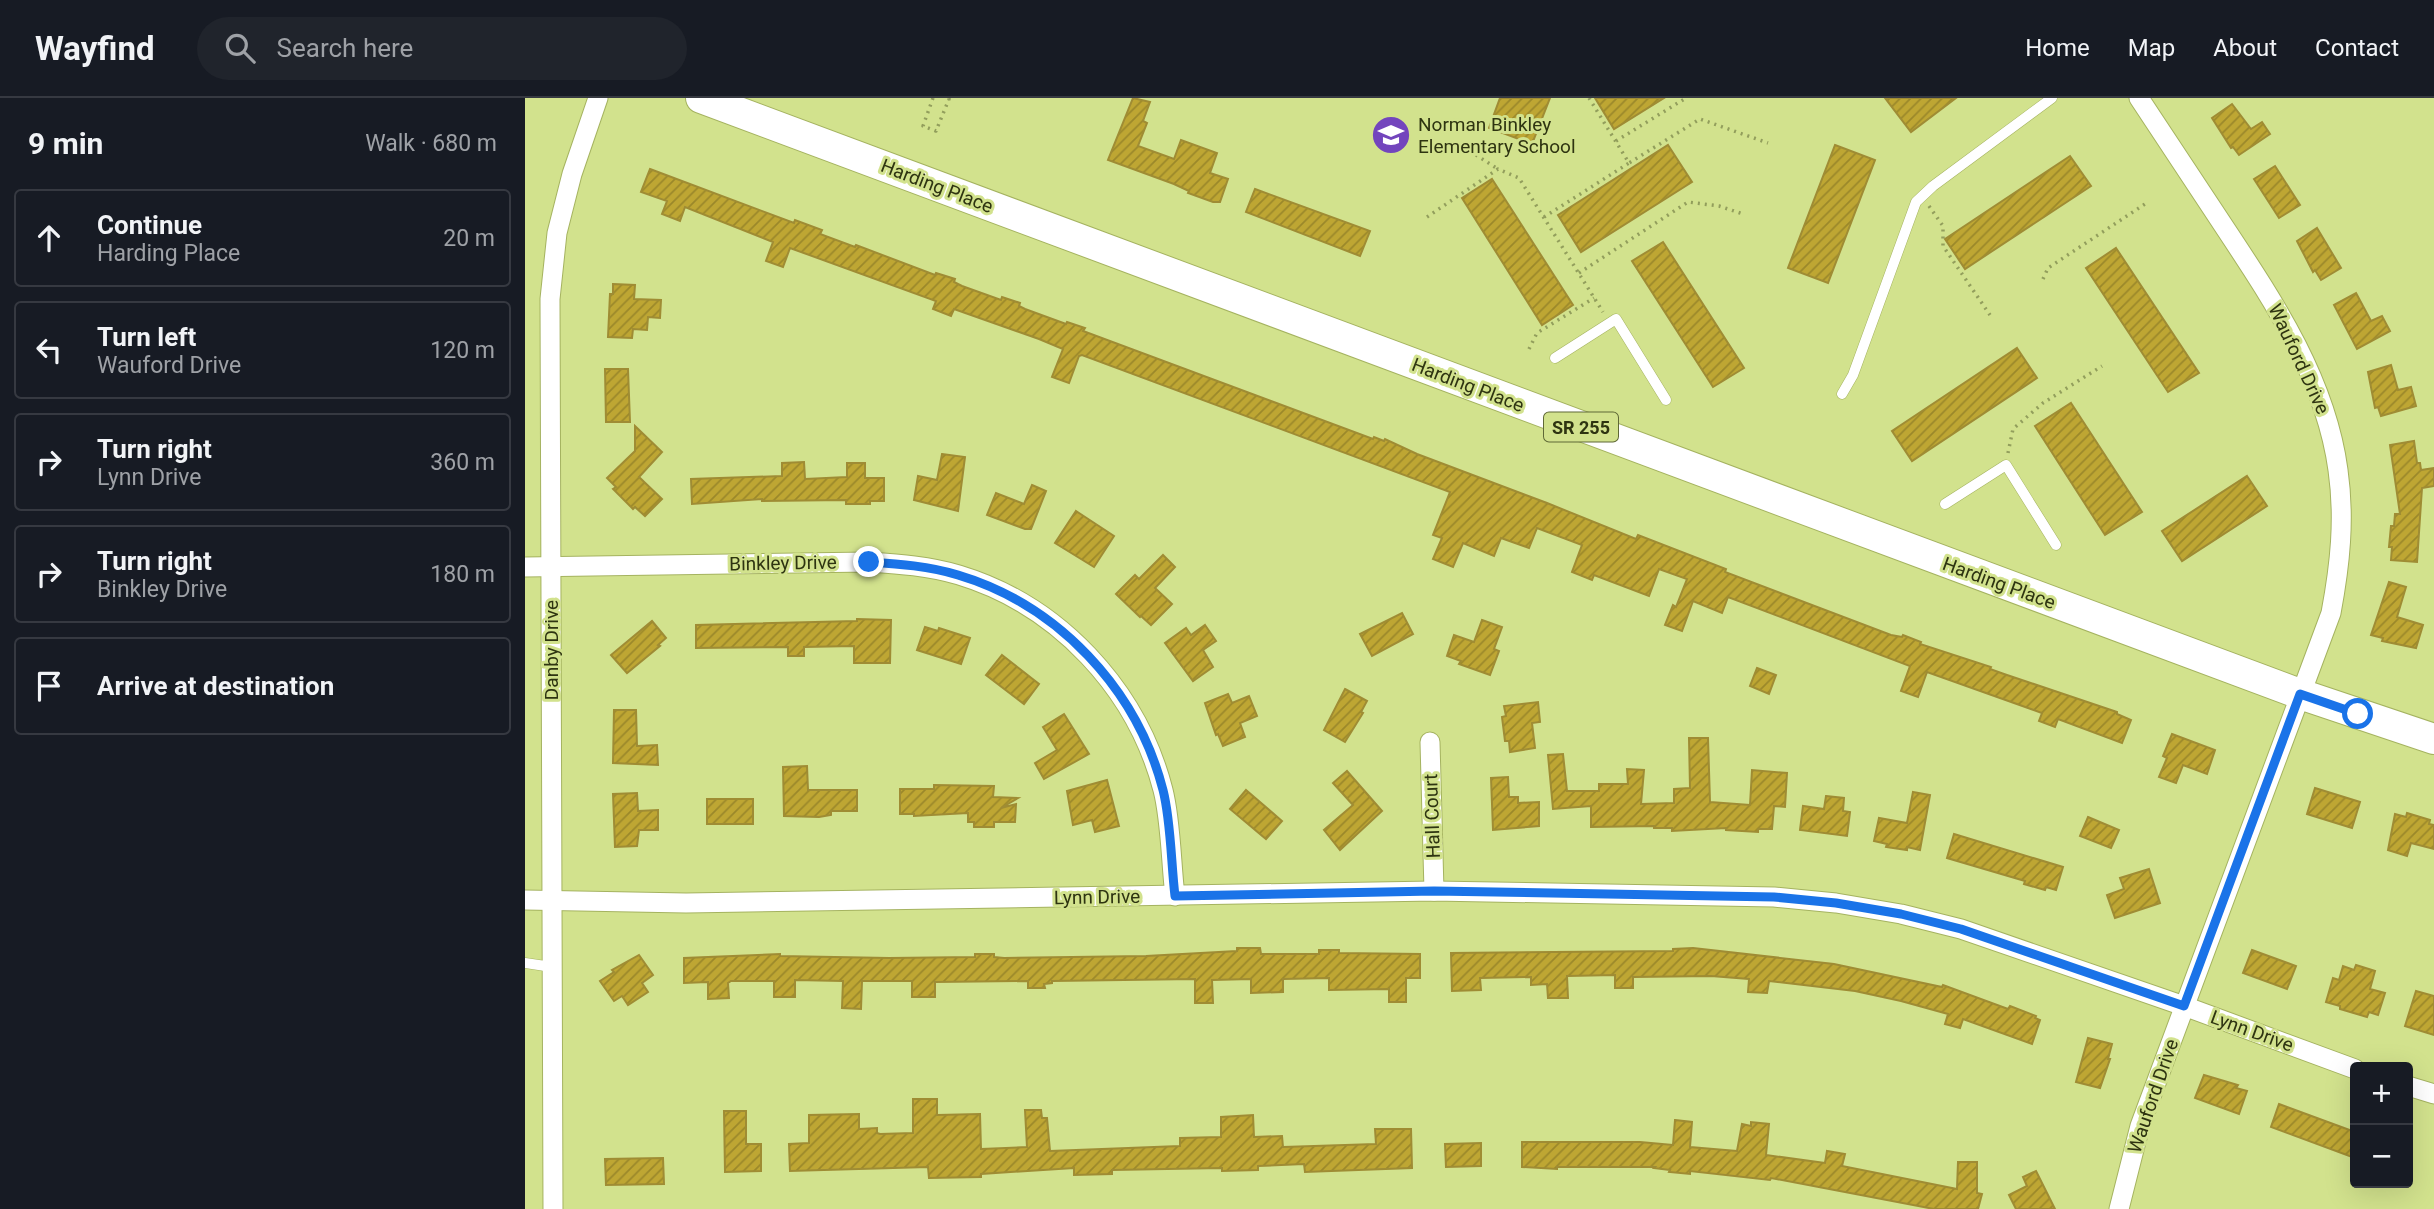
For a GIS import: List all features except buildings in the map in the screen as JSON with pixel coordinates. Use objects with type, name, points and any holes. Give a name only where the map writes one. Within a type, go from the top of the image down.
[{"type":"main road","name":"Harding Place","points":[[701,98],[2300,694],[2434,739]]},
{"type":"street","name":"Danby Drive","points":[[553,1209],[550,299],[557,233],[572,174],[598,98]]},
{"type":"street","name":"Wauford Drive","points":[[2119,1209],[2140,1126],[2331,613],[2339,565],[2342,518],[2339,470],[2329,423],[2314,382],[2278,309],[2139,98]]},
{"type":"street","name":"Binkley Drive","points":[[525,567],[869,562],[914,565],[958,574],[1000,590],[1039,612],[1075,640],[1104,674],[1129,710],[1152,757],[1163,792],[1175,896]]},
{"type":"street","name":"Hall Court","points":[[1430,742],[1434,891]]},
{"type":"street","name":"Lynn Drive","points":[[525,901],[686,903],[1434,891],[1774,897],[1836,903],[1901,914],[1982,935],[2350,1067]]},
{"type":"street","points":[[2413,1088],[2434,1094]]},
{"type":"lane","points":[[1842,394],[1853,375],[1912,209],[1922,195],[2052,98]]},
{"type":"lane","points":[[1555,358],[1616,319],[1666,400]]},
{"type":"lane","points":[[1945,504],[2006,465],[2056,545]]},
{"type":"lane","points":[[525,963],[552,967]]},
{"type":"path","points":[[933,98],[923,126],[936,131],[949,99],[946,98]]},
{"type":"path","points":[[1588,98],[1629,163]]},
{"type":"path","points":[[1616,141],[1686,98]]},
{"type":"path","points":[[1544,217],[1700,119],[1768,143]]},
{"type":"path","points":[[1450,144],[1519,178],[1610,323]]},
{"type":"path","points":[[1427,217],[1498,169]]},
{"type":"path","points":[[1922,195],[1943,226],[1944,246],[1990,315]]},
{"type":"path","points":[[1579,273],[1688,202],[1719,206],[1743,214]]},
{"type":"path","points":[[2043,279],[2048,268],[2145,204]]},
{"type":"path","points":[[1529,349],[1537,333],[1594,298]]},
{"type":"path","points":[[2006,465],[2013,429],[2043,403],[2102,366]]},
{"type":"place","name":"Norman Binkley Elementary School","points":[[1391,135]]},
{"type":"route","points":[[869,562],[914,565],[958,574],[1000,590],[1039,612],[1075,640],[1104,674],[1129,710],[1152,757],[1163,792],[1175,896],[1434,891],[1774,897],[1836,903],[1901,914],[1992,938],[2184,1006],[2300,694],[2358,714]]}]
